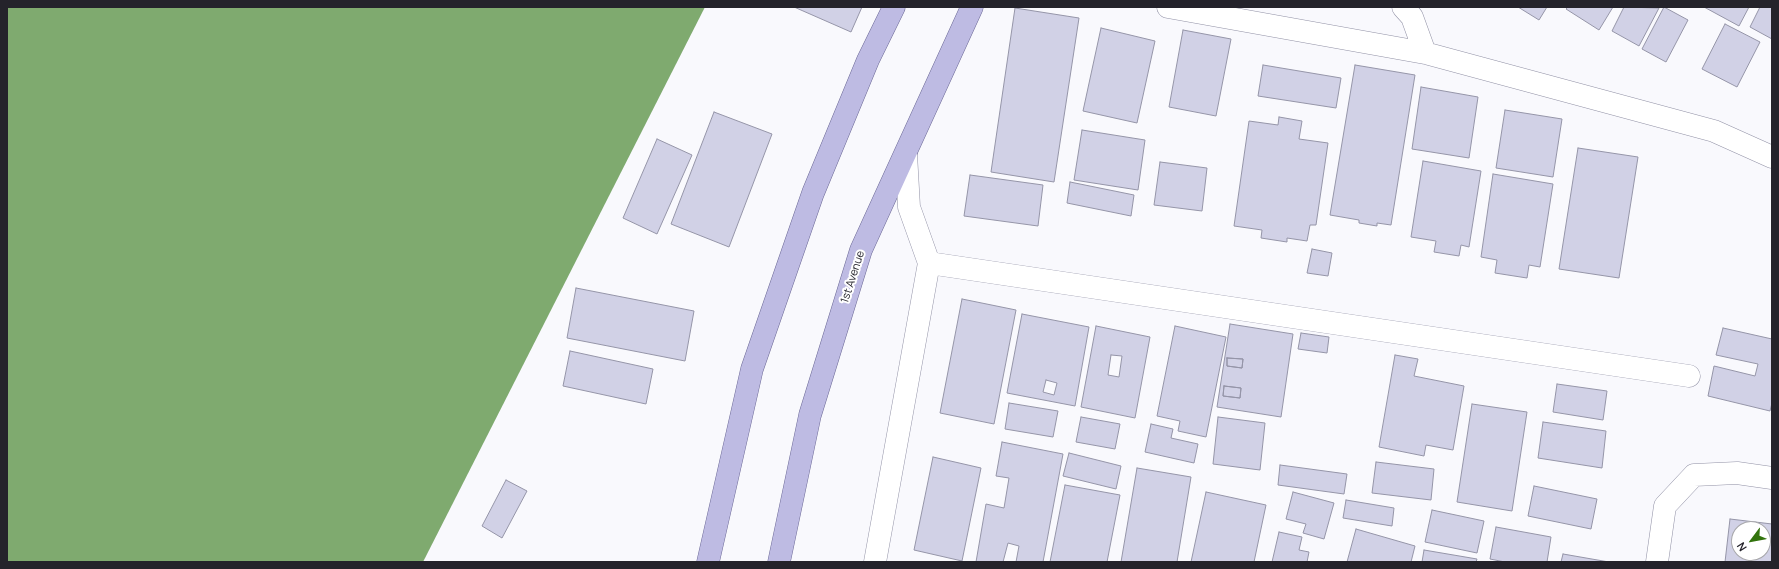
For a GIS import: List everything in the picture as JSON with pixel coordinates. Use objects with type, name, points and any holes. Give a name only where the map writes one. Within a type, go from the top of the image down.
[{"type":"main road","points":[[708,562],[752,369],[813,193],[868,60],[894,7]]},
{"type":"main road","name":"1st Avenue","points":[[779,562],[810,415],[861,250],[906,154],[933,89],[972,7]]},
{"type":"street","points":[[1168,7],[1425,53],[1714,131],[1772,157]]},
{"type":"street","points":[[1403,7],[1412,17],[1425,53]]},
{"type":"street","points":[[875,562],[929,263],[909,208],[906,154]]},
{"type":"street","points":[[929,263],[1689,376]]},
{"type":"street","points":[[1657,562],[1665,506],[1694,475],[1737,473],[1772,478]]},
{"type":"shaded area","points":[[7,7],[705,7],[423,562],[7,562]]},
{"type":"building","points":[[794,7],[862,7],[851,32]]},
{"type":"building","points":[[1518,7],[1547,7],[1539,20]]},
{"type":"building","points":[[1568,7],[1613,7],[1599,30],[1566,9]]},
{"type":"building","points":[[1624,7],[1659,8],[1639,46],[1612,31]]},
{"type":"building","points":[[1664,7],[1688,20],[1666,62],[1642,49]]},
{"type":"building","points":[[1704,7],[1749,7],[1739,26]]},
{"type":"building","points":[[1760,7],[1772,7],[1772,39],[1750,27]]},
{"type":"building","points":[[1015,8],[1079,18],[1054,182],[991,172]]},
{"type":"building","points":[[1725,24],[1760,42],[1737,87],[1702,69]]},
{"type":"building","points":[[1101,28],[1155,41],[1137,123],[1083,111]]},
{"type":"building","points":[[1183,30],[1231,39],[1216,116],[1169,107]]},
{"type":"building","points":[[1263,65],[1341,78],[1336,108],[1258,96]]},
{"type":"building","points":[[1355,65],[1415,75],[1391,225],[1377,223],[1377,226],[1359,223],[1359,220],[1330,215]]},
{"type":"building","points":[[1421,87],[1478,97],[1469,158],[1412,149]]},
{"type":"building","points":[[1505,110],[1562,119],[1553,177],[1496,168]]},
{"type":"building","points":[[714,112],[772,134],[729,247],[671,224]]},
{"type":"building","points":[[1279,117],[1302,121],[1299,139],[1328,143],[1316,225],[1310,225],[1307,241],[1287,238],[1287,242],[1261,238],[1262,230],[1234,226],[1249,121],[1278,125]]},
{"type":"building","points":[[1082,130],[1145,140],[1138,190],[1074,180]]},
{"type":"building","points":[[657,139],[692,155],[657,234],[623,218]]},
{"type":"building","points":[[1578,148],[1638,157],[1619,278],[1559,269]]},
{"type":"building","points":[[1423,161],[1481,171],[1469,247],[1461,245],[1459,256],[1434,252],[1436,241],[1411,237]]},
{"type":"building","points":[[1160,162],[1207,168],[1202,211],[1154,205]]},
{"type":"building","points":[[1493,174],[1553,184],[1540,267],[1529,265],[1527,278],[1495,273],[1497,260],[1481,257]]},
{"type":"building","points":[[970,175],[1043,185],[1038,226],[964,216]]},
{"type":"building","points":[[1070,182],[1134,195],[1131,216],[1067,203]]},
{"type":"building","points":[[1312,249],[1332,253],[1328,276],[1307,273]]},
{"type":"building","points":[[576,288],[694,311],[685,361],[567,338]]},
{"type":"building","points":[[962,299],[1016,310],[994,424],[940,413]]},
{"type":"building","points":[[1022,314],[1089,327],[1075,406],[1007,393]],"holes":[[[1046,380],[1057,383],[1054,395],[1043,392]]]},
{"type":"building","points":[[1230,324],[1293,334],[1281,417],[1217,407]],"holes":[[[1227,358],[1243,359],[1242,368],[1227,366]],[[1224,386],[1241,388],[1240,398],[1223,396]]]},
{"type":"building","points":[[1096,326],[1150,337],[1135,418],[1081,407]],"holes":[[[1111,355],[1122,356],[1119,377],[1108,375]]]},
{"type":"building","points":[[1175,326],[1226,337],[1206,437],[1178,431],[1180,421],[1157,416]]},
{"type":"building","points":[[1723,328],[1772,339],[1772,403],[1770,411],[1708,396],[1714,366],[1755,376],[1758,364],[1716,355]]},
{"type":"building","points":[[1301,333],[1329,337],[1327,353],[1298,349]]},
{"type":"building","points":[[570,351],[653,369],[646,404],[563,386]]},
{"type":"building","points":[[1395,355],[1418,359],[1414,376],[1464,386],[1453,450],[1426,445],[1424,456],[1379,447]]},
{"type":"building","points":[[1227,358],[1243,359],[1242,368],[1227,366]]},
{"type":"building","points":[[1557,384],[1607,391],[1603,420],[1553,412]]},
{"type":"building","points":[[1224,386],[1241,388],[1240,398],[1223,396]]},
{"type":"building","points":[[1009,403],[1058,411],[1053,437],[1005,429]]},
{"type":"building","points":[[1472,404],[1527,412],[1512,511],[1457,502]]},
{"type":"building","points":[[1081,417],[1120,424],[1115,449],[1076,442]]},
{"type":"building","points":[[1218,417],[1265,423],[1260,470],[1213,464]]},
{"type":"building","points":[[1543,422],[1606,431],[1602,468],[1538,458]]},
{"type":"building","points":[[1151,424],[1173,429],[1171,438],[1198,444],[1194,463],[1145,452]]},
{"type":"building","points":[[1002,442],[1063,454],[1043,562],[1016,562],[1019,546],[1008,543],[1003,562],[976,562],[986,504],[1004,508],[1009,478],[996,476]]},
{"type":"building","points":[[1069,453],[1121,466],[1116,489],[1063,476]]},
{"type":"building","points":[[933,457],[981,468],[962,561],[914,550]]},
{"type":"building","points":[[1376,462],[1434,469],[1431,500],[1372,493]]},
{"type":"building","points":[[1280,465],[1347,474],[1344,494],[1278,485]]},
{"type":"building","points":[[1137,468],[1191,477],[1177,562],[1121,562]]},
{"type":"building","points":[[506,480],[527,491],[502,538],[482,526]]},
{"type":"building","points":[[1065,485],[1120,495],[1107,562],[1050,562]]},
{"type":"building","points":[[1534,486],[1597,499],[1591,529],[1528,516]]},
{"type":"building","points":[[1206,492],[1266,505],[1254,562],[1191,562]]},
{"type":"building","points":[[1293,492],[1334,503],[1324,539],[1303,533],[1306,524],[1286,519]]},
{"type":"building","points":[[1346,500],[1394,508],[1392,526],[1343,518]]},
{"type":"building","points":[[1432,510],[1484,521],[1477,553],[1425,542]]},
{"type":"building","points":[[1730,519],[1747,521],[1731,521],[1731,561],[1771,561],[1771,524],[1772,562],[1725,562]]},
{"type":"building","points":[[1496,527],[1551,537],[1547,562],[1505,562],[1490,559]]},
{"type":"building","points":[[1356,529],[1415,546],[1411,562],[1347,562]]},
{"type":"building","points":[[1279,532],[1302,537],[1299,550],[1309,552],[1307,562],[1272,562]]},
{"type":"building","points":[[1424,550],[1477,559],[1476,562],[1422,562]]},
{"type":"building","points":[[1563,554],[1609,562],[1561,562]]}]
